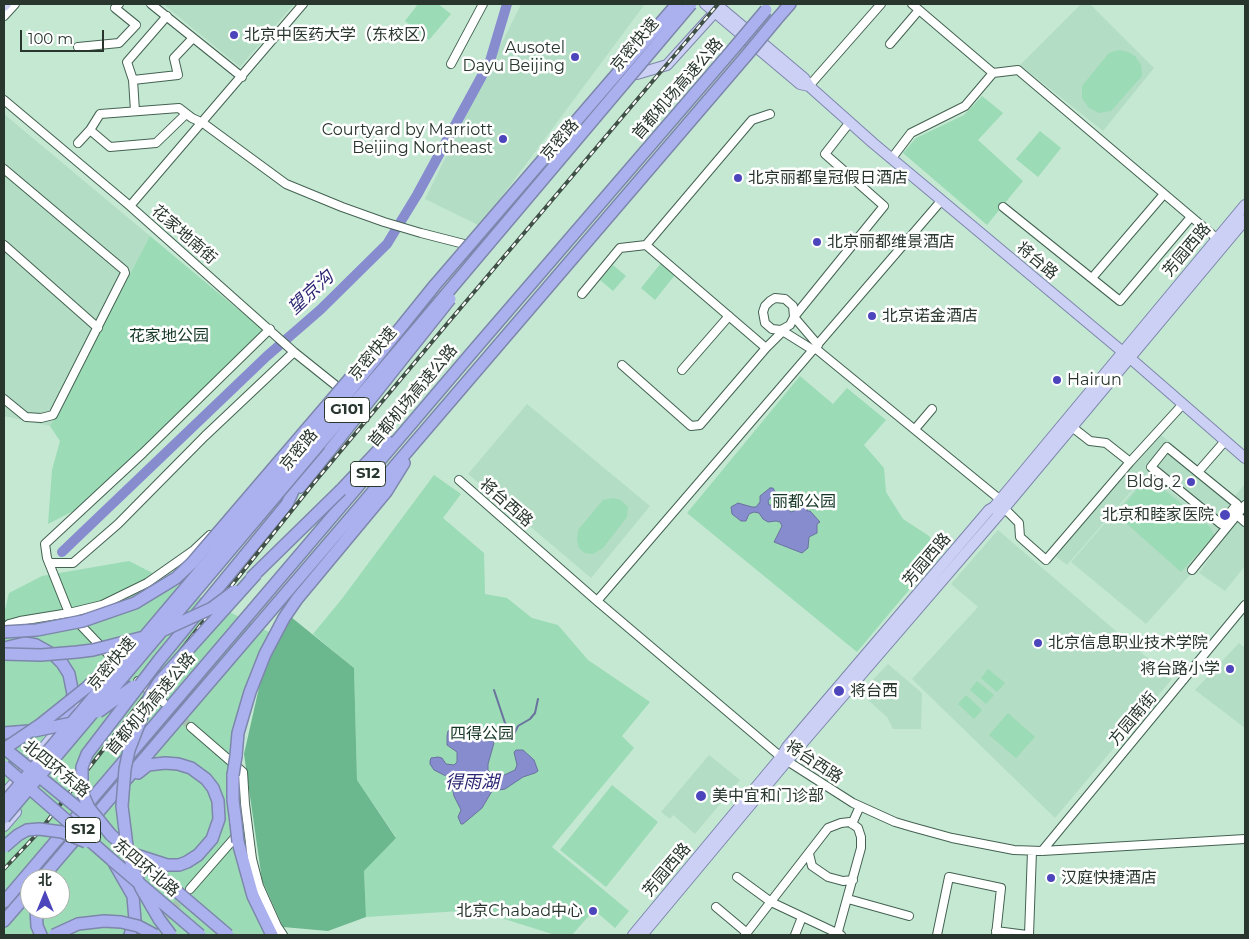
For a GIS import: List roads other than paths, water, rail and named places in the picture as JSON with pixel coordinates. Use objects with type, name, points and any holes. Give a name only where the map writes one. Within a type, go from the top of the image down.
[{"type":"highway","name":"京密快速","points":[[4,803],[307,444],[435,285],[677,4]]},
{"type":"highway","name":"京密快速","points":[[4,818],[516,209],[691,4]]},
{"type":"highway","name":"首都机场高速公路","points":[[51,869],[790,4]]},
{"type":"highway","name":"首都机场高速公路","points":[[4,902],[769,7]]},
{"type":"highway","points":[[4,733],[55,728],[86,718],[103,709],[142,680],[190,624],[508,228],[516,209]]},
{"type":"highway","points":[[4,630],[37,630],[92,618],[135,603],[176,578],[192,563],[383,338],[435,285]]},
{"type":"highway","points":[[171,935],[159,919],[141,888],[132,866],[124,824],[122,799],[125,769],[129,750],[150,696],[159,682],[256,574],[341,490],[474,350]]},
{"type":"highway","points":[[272,935],[252,896],[238,842],[241,823],[233,800],[238,733],[253,683],[265,654],[284,618],[297,599],[386,492],[428,427]]},
{"type":"highway","points":[[287,504],[304,467]]},
{"type":"highway","points":[[4,654],[41,655],[78,652],[146,636],[164,630],[212,608],[256,574]]},
{"type":"highway","points":[[4,749],[41,724],[86,688],[174,594],[188,584]]},
{"type":"highway","points":[[4,648],[25,643],[36,645],[54,655],[62,663],[69,674],[73,694],[70,706],[61,725]]},
{"type":"highway","points":[[111,835],[89,808],[82,792],[82,767],[87,754],[159,660]]},
{"type":"highway","name":"北四环东路","points":[[4,749],[133,854]]},
{"type":"highway","points":[[122,784],[148,765],[178,764],[191,768],[206,779],[216,794],[219,810],[216,830],[212,840],[198,855],[179,865],[167,865],[133,854]]},
{"type":"highway","name":"东四环北路","points":[[4,766],[200,935]]},
{"type":"highway","points":[[4,848],[18,835],[27,830],[39,829],[62,832],[96,846]]},
{"type":"highway","name":"东四环北路","points":[[133,854],[228,935]]},
{"type":"highway","points":[[113,861],[133,896],[136,920],[130,935]]},
{"type":"highway","points":[[4,922],[20,903]]},
{"type":"highway","points":[[37,919],[41,935]]},
{"type":"highway","points":[[54,935],[78,924],[104,921],[138,926],[156,935]]},
{"type":"main road","name":"京密路","points":[[4,795],[61,725],[228,533],[670,4]]},
{"type":"main road","name":"京密路","points":[[4,826],[481,253],[697,4]]},
{"type":"main road","name":"将台路","points":[[705,4],[716,8],[800,84],[809,86],[941,201],[1126,355],[1245,458]]},
{"type":"main road","points":[[638,74],[667,65],[716,8]]},
{"type":"main road","name":"芳园西路","points":[[1004,504],[1220,241],[1245,205]]},
{"type":"main road","name":"芳园西路","points":[[1220,241],[1245,220]]},
{"type":"main road","name":"芳园西路","points":[[642,935],[784,759],[787,746],[989,510],[1004,504],[1072,427],[1126,355]]},
{"type":"main road","name":"芳园西路","points":[[632,935],[784,759]]},
{"type":"street","points":[[4,16],[14,4]]},
{"type":"street","points":[[78,47],[119,43],[136,25],[115,8],[119,4]]},
{"type":"street","points":[[152,4],[242,76]]},
{"type":"street","points":[[130,206],[303,4]]},
{"type":"street","points":[[451,64],[483,4]]},
{"type":"street","points":[[809,86],[881,4]]},
{"type":"street","points":[[912,4],[993,73]]},
{"type":"street","points":[[890,44],[919,10]]},
{"type":"street","points":[[135,111],[133,80],[127,62],[167,16]]},
{"type":"street","points":[[133,80],[178,75],[174,58],[193,38]]},
{"type":"street","points":[[892,158],[911,133],[965,106],[993,73],[1018,70],[1220,241]]},
{"type":"street","name":"花家地南街","points":[[4,100],[130,206],[294,351],[345,393]]},
{"type":"street","points":[[78,143],[90,130],[100,114],[179,108],[203,123],[286,184],[384,222],[468,245]]},
{"type":"street","points":[[90,130],[110,146],[156,143],[186,114]]},
{"type":"street","points":[[646,246],[752,120],[770,114]]},
{"type":"street","points":[[622,365],[691,426],[700,425],[782,330],[790,325],[794,317],[884,206],[825,154],[850,122]]},
{"type":"street","points":[[4,169],[124,270],[125,273],[53,415],[41,418],[26,417],[4,399]]},
{"type":"street","points":[[1092,278],[1164,194]]},
{"type":"street","points":[[597,601],[941,201]]},
{"type":"street","points":[[1004,208],[1120,301],[1191,217]]},
{"type":"street","points":[[4,245],[98,328]]},
{"type":"street","points":[[582,294],[620,248],[646,246],[766,348]]},
{"type":"street","points":[[815,348],[794,317],[793,306],[785,299],[775,298],[764,306],[763,318],[765,323],[815,348],[1004,504],[1019,523],[1020,537],[1046,560],[1130,462],[1183,404]]},
{"type":"street","points":[[682,370],[729,316]]},
{"type":"street","points":[[112,658],[69,613],[49,564],[45,544],[271,330]]},
{"type":"street","points":[[49,564],[73,564],[118,524],[205,436],[294,351]]},
{"type":"street","points":[[915,429],[932,408]]},
{"type":"street","points":[[4,630],[9,624],[20,621],[69,613],[102,605],[126,594],[169,568],[194,550],[213,532],[266,473],[326,416]]},
{"type":"street","points":[[1072,427],[1090,441],[1106,443],[1130,462]]},
{"type":"street","points":[[1198,472],[1225,441]]},
{"type":"street","points":[[1167,448],[1198,472],[1237,504],[1221,524],[1151,467],[1167,448]]},
{"type":"street","name":"将台西路","points":[[459,480],[597,601],[784,759],[860,806],[895,822],[997,848],[1042,851],[1245,840]]},
{"type":"street","points":[[1192,570],[1245,505]]},
{"type":"street","points":[[1237,515],[1245,522]]},
{"type":"street","name":"方园南街","points":[[1042,851],[1245,605]]},
{"type":"street","points":[[137,680],[163,702]]},
{"type":"street","points":[[191,727],[243,772],[241,823],[259,886],[283,935]]},
{"type":"street","points":[[852,824],[860,806]]},
{"type":"street","points":[[716,907],[746,934],[771,902],[809,854],[828,828],[850,822],[858,828],[861,837],[861,848],[839,935],[771,902],[738,877]]},
{"type":"street","points":[[190,889],[241,823]]},
{"type":"street","points":[[937,935],[949,877],[1001,888],[996,933],[1028,935],[1032,851]]},
{"type":"street","points":[[809,854],[812,866],[828,877],[843,881],[853,880]]},
{"type":"street","points":[[848,899],[909,916]]},
{"type":"street","points":[[795,935],[802,917]]},
{"type":"street","points":[[150,935],[166,918]]},
{"type":"water","points":[[770,488],[773,488],[775,492],[768,501],[769,505],[773,505],[777,499],[780,505],[791,512],[798,508],[798,498],[800,497],[808,507],[807,511],[810,511],[820,522],[817,524],[817,533],[809,537],[808,548],[802,553],[774,542],[782,526],[780,522],[768,522],[759,513],[754,512],[749,514],[746,521],[741,521],[732,514],[731,507],[738,503],[756,507],[760,502],[760,496]]},
{"type":"water","name":"得雨湖","points":[[477,724],[493,738],[494,743],[488,764],[488,770],[492,774],[502,776],[515,770],[517,765],[514,752],[516,750],[523,750],[534,760],[538,771],[523,777],[505,789],[492,791],[482,808],[461,824],[458,817],[461,810],[454,796],[451,782],[448,777],[434,770],[430,761],[431,758],[438,757],[442,758],[446,764],[454,765],[457,762],[457,752],[447,745],[448,731],[459,726]]},
{"type":"waterway","name":"望京沟","points":[[62,552],[267,356],[320,310],[387,244],[417,195],[490,61],[507,4]]},
{"type":"waterway","points":[[494,690],[505,723],[514,732]]},
{"type":"waterway","points":[[509,738],[513,736],[518,726],[530,719],[535,713],[538,699]]},
{"type":"tunnel","points":[[166,705],[191,727]]},
{"type":"tunnel","points":[[165,918],[185,895]]},
{"type":"railway","points":[[4,869],[38,833],[313,484],[718,4]]},
{"type":"place","name":"北京中医药大学（东校区）","points":[[234,35]]},
{"type":"place","name":"Ausotel Dayu Beijing","points":[[575,57]]},
{"type":"place","name":"Courtyard by Marriott Beijing Northeast","points":[[503,139]]},
{"type":"place","name":"北京丽都皇冠假日酒店","points":[[738,178]]},
{"type":"place","name":"北京丽都维景酒店","points":[[817,242]]},
{"type":"place","name":"北京诺金酒店","points":[[872,316]]},
{"type":"place","name":"Hairun","points":[[1057,380]]},
{"type":"place","name":"Bldg. 2","points":[[1191,482]]},
{"type":"place","name":"北京和睦家医院","points":[[1225,515]]},
{"type":"place","name":"北京信息职业技术学院","points":[[1038,643]]},
{"type":"place","name":"将台路小学","points":[[1230,669]]},
{"type":"place","name":"将台西","points":[[839,691]]},
{"type":"place","name":"美中宜和门诊部","points":[[701,796]]},
{"type":"place","name":"汉庭快捷酒店","points":[[1051,878]]},
{"type":"place","name":"北京Chabad中心","points":[[593,911]]},
{"type":"park label","name":"花家地公园","points":[[169,336]]},
{"type":"park label","name":"丽都公园","points":[[804,502]]},
{"type":"park label","name":"四得公园","points":[[482,734]]}]
